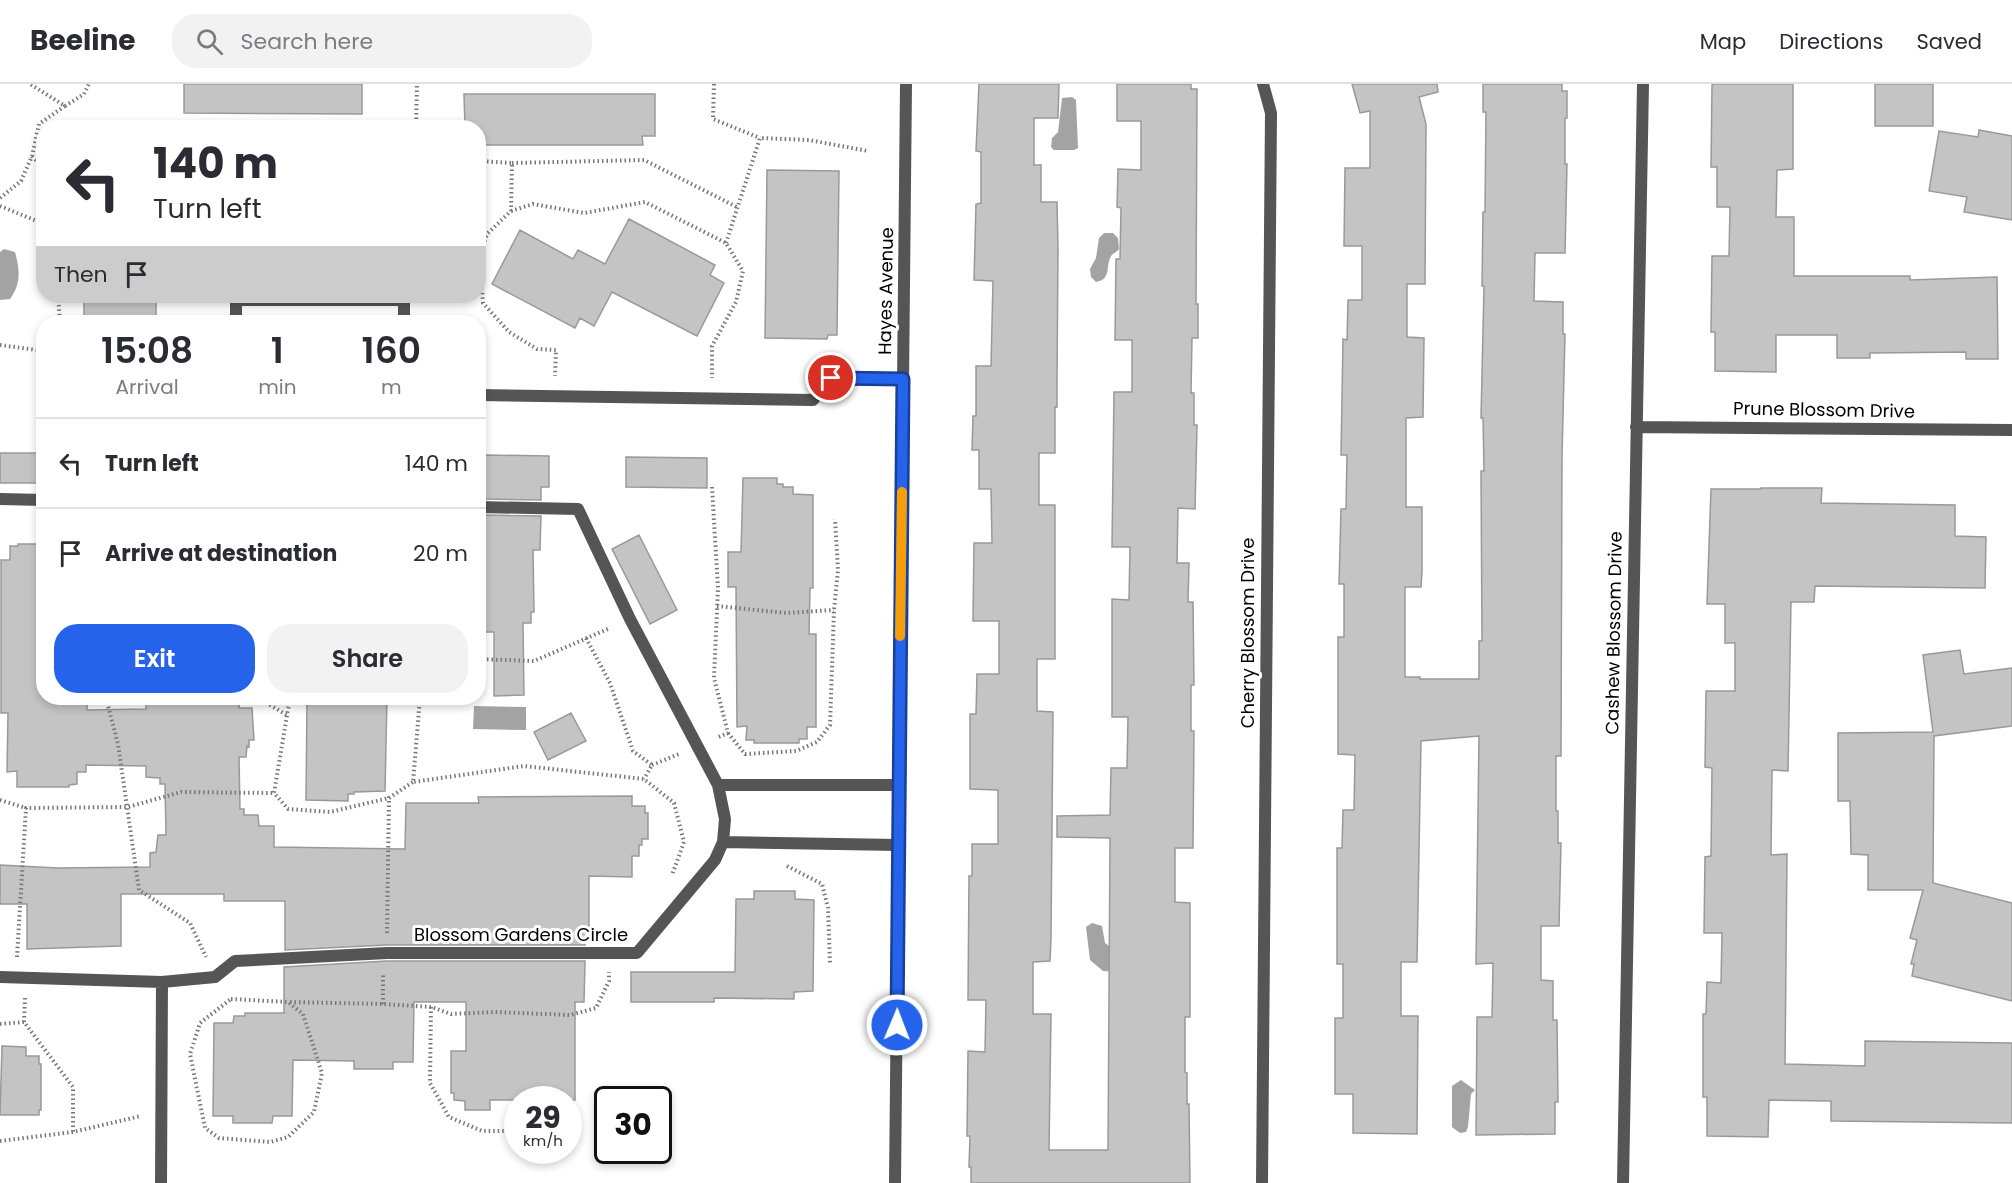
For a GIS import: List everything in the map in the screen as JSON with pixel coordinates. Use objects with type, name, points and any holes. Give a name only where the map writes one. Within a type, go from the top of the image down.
[{"type":"street","name":"Hayes Avenue","points":[[895,1183],[906,84]]},
{"type":"street","name":"Cherry Blossom Drive","points":[[1262,1183],[1271,113],[1263,84]]},
{"type":"street","name":"Cashew Blossom Drive","points":[[1623,1183],[1643,84]]},
{"type":"street","points":[[486,395],[813,400],[831,378],[903,379]]},
{"type":"street","name":"Prune Blossom Drive","points":[[1636,426],[2012,430]]},
{"type":"street","points":[[0,499],[36,500]]},
{"type":"street","name":"Blossom Gardens Circle","points":[[0,977],[162,982],[215,977],[235,961],[387,953],[638,953],[715,860],[723,842],[725,819],[718,785],[630,619],[578,509],[486,507]]},
{"type":"street","points":[[718,785],[899,785]]},
{"type":"street","points":[[723,842],[898,845]]},
{"type":"street","points":[[161,1183],[162,982]]},
{"type":"path","points":[[30,84],[64,106]]},
{"type":"path","points":[[45,120],[84,94],[89,84]]},
{"type":"path","points":[[416,120],[417,84]]},
{"type":"path","points":[[714,84],[713,119],[760,138],[809,140],[868,151]]},
{"type":"path","points":[[0,198],[21,181],[32,156],[36,138]]},
{"type":"path","points":[[726,243],[760,138]]},
{"type":"path","points":[[32,156],[36,160]]},
{"type":"path","points":[[486,162],[644,160],[737,207]]},
{"type":"path","points":[[511,211],[512,163]]},
{"type":"path","points":[[486,237],[511,211],[533,204],[584,213],[645,202],[726,243],[743,271],[736,302],[712,346],[712,399]]},
{"type":"path","points":[[0,206],[36,221]]},
{"type":"path","points":[[483,303],[509,332],[537,349],[556,350],[554,396]]},
{"type":"path","points":[[0,345],[36,350]]},
{"type":"path","points":[[712,487],[718,588],[714,678],[728,733],[745,754],[796,751],[817,742],[830,725],[834,610],[838,570],[835,519]]},
{"type":"path","points":[[717,606],[786,614],[834,610]]},
{"type":"path","points":[[486,659],[534,660],[630,619]]},
{"type":"path","points":[[586,638],[610,683],[633,751],[652,765]]},
{"type":"path","points":[[108,705],[118,744],[140,890],[190,923],[215,977],[231,999]]},
{"type":"path","points":[[270,705],[287,715]]},
{"type":"path","points":[[273,794],[289,705]]},
{"type":"path","points":[[413,782],[419,705]]},
{"type":"path","points":[[644,778],[652,765],[728,733]]},
{"type":"path","points":[[0,800],[26,808],[128,807],[181,792],[273,794],[288,809],[330,812],[389,798],[413,782],[524,766],[644,778],[674,803],[684,842],[671,879],[688,892]]},
{"type":"path","points":[[383,1004],[383,970],[387,953],[389,798]]},
{"type":"path","points":[[26,808],[20,978],[24,1022],[73,1087],[73,1132]]},
{"type":"path","points":[[781,862],[822,884],[828,908],[830,963]]},
{"type":"path","points":[[288,1002],[303,1014],[322,1074],[314,1112],[288,1137],[270,1142],[219,1138],[205,1128],[190,1054],[201,1023],[231,999],[431,1007],[451,1014],[495,1012],[570,1015],[596,1008],[609,981],[609,954]]},
{"type":"path","points":[[431,1007],[430,1083],[449,1117],[482,1131],[504,1131]]},
{"type":"path","points":[[0,1024],[24,1022]]},
{"type":"path","points":[[0,1141],[73,1132],[162,1111]]},
{"type":"shaded area","points":[[1072,97],[1076,100],[1078,148],[1054,150],[1051,147],[1052,138],[1058,132],[1062,98]]},
{"type":"shaded area","points":[[1104,233],[1113,233],[1118,238],[1119,249],[1111,256],[1104,278],[1096,282],[1091,277],[1090,269],[1096,258],[1099,238]]},
{"type":"shaded area","points":[[4,249],[15,252],[18,277],[16,288],[10,299],[0,300],[0,252]]},
{"type":"shaded area","points":[[474,706],[526,707],[526,730],[473,729]]},
{"type":"shaded area","points":[[1092,923],[1102,926],[1105,943],[1117,952],[1120,972],[1103,971],[1090,960],[1086,927]]},
{"type":"shaded area","points":[[1461,1080],[1475,1090],[1471,1094],[1468,1127],[1466,1132],[1460,1133],[1452,1127],[1452,1086]]},
{"type":"building","points":[[184,84],[362,84],[362,114],[184,113]]},
{"type":"building","points":[[979,84],[1059,84],[1058,118],[1034,118],[1034,165],[1041,165],[1041,202],[1057,202],[1058,248],[1055,453],[1039,453],[1039,505],[1055,505],[1055,659],[1037,659],[1037,711],[1053,712],[1051,938],[1050,961],[1033,962],[1033,1014],[1051,1014],[1049,1150],[1108,1150],[1110,838],[1057,837],[1057,816],[1110,815],[1111,768],[1127,768],[1128,717],[1112,717],[1112,599],[1129,600],[1130,547],[1112,547],[1114,392],[1132,392],[1132,340],[1115,340],[1116,259],[1120,259],[1121,208],[1117,207],[1118,169],[1141,170],[1141,121],[1117,121],[1117,84],[1191,84],[1191,89],[1197,89],[1196,304],[1198,304],[1198,338],[1192,338],[1191,393],[1194,393],[1194,425],[1197,425],[1195,509],[1178,508],[1177,563],[1189,563],[1188,602],[1193,602],[1194,685],[1191,685],[1191,731],[1194,731],[1193,848],[1175,848],[1175,902],[1190,903],[1190,1017],[1185,1017],[1185,1072],[1187,1073],[1187,1104],[1189,1104],[1190,1183],[971,1183],[970,1136],[967,1136],[968,1051],[985,1052],[986,1000],[968,1000],[969,876],[972,876],[972,844],[998,844],[998,790],[970,789],[970,714],[976,714],[977,674],[999,674],[999,621],[973,621],[974,543],[992,543],[991,489],[979,489],[979,450],[972,450],[973,416],[976,416],[976,366],[991,366],[993,281],[974,280],[976,204],[981,203],[981,152],[976,151]]},
{"type":"building","points":[[1352,84],[1437,84],[1438,92],[1419,97],[1426,124],[1425,284],[1407,284],[1407,337],[1424,338],[1423,417],[1406,418],[1406,507],[1422,507],[1422,571],[1421,587],[1405,587],[1405,677],[1420,677],[1420,679],[1479,679],[1479,641],[1482,641],[1481,471],[1484,471],[1483,418],[1481,418],[1486,112],[1483,112],[1483,84],[1562,84],[1562,91],[1567,91],[1565,253],[1535,253],[1534,301],[1563,302],[1563,334],[1565,334],[1562,457],[1561,756],[1556,756],[1556,811],[1558,811],[1558,843],[1561,843],[1559,926],[1541,926],[1541,980],[1553,981],[1553,1020],[1557,1020],[1558,1102],[1555,1102],[1555,1134],[1476,1135],[1477,1017],[1492,1017],[1493,963],[1476,964],[1479,736],[1421,741],[1417,962],[1401,962],[1401,1016],[1418,1016],[1417,1134],[1353,1133],[1353,1094],[1335,1094],[1335,1018],[1343,1018],[1343,964],[1337,964],[1337,848],[1342,848],[1343,810],[1354,810],[1355,755],[1338,754],[1338,637],[1344,637],[1344,584],[1339,584],[1341,509],[1346,509],[1347,455],[1341,455],[1343,339],[1347,340],[1348,300],[1362,300],[1362,246],[1344,246],[1345,168],[1370,168],[1370,111],[1360,113]]},
{"type":"building","points":[[1793,84],[1793,169],[1777,170],[1776,217],[1794,217],[1794,276],[1910,276],[1910,280],[1997,277],[1998,359],[1966,359],[1966,352],[1870,353],[1870,358],[1837,358],[1837,335],[1776,335],[1776,372],[1715,371],[1715,332],[1711,332],[1712,256],[1729,256],[1730,207],[1717,207],[1717,167],[1711,167],[1712,85]]},
{"type":"building","points":[[1875,84],[1933,84],[1933,126],[1875,126]]},
{"type":"building","points":[[464,94],[655,94],[655,136],[642,136],[643,145],[486,145],[486,120],[465,120]]},
{"type":"building","points":[[1979,130],[2012,136],[2012,220],[1964,212],[1967,197],[1929,191],[1939,131],[1978,137]]},
{"type":"building","points":[[767,170],[839,171],[837,335],[828,335],[827,339],[765,338]]},
{"type":"building","points":[[629,219],[715,265],[710,275],[724,283],[697,336],[612,292],[594,326],[580,318],[575,328],[492,284],[520,230],[573,259],[578,250],[605,264]]},
{"type":"building","points":[[84,303],[156,303],[156,315],[84,315]]},
{"type":"building","points":[[0,453],[36,453],[36,483],[0,483]]},
{"type":"building","points":[[486,455],[549,456],[549,487],[541,487],[541,500],[486,499]]},
{"type":"building","points":[[626,457],[707,458],[707,488],[626,487]]},
{"type":"building","points":[[743,478],[777,478],[777,484],[783,484],[783,487],[793,487],[793,494],[813,495],[813,588],[810,588],[809,634],[816,634],[816,727],[807,727],[807,739],[799,739],[799,743],[754,743],[754,740],[746,740],[747,726],[737,727],[736,587],[728,587],[728,552],[741,552]]},
{"type":"building","points":[[1822,488],[1821,503],[1955,505],[1955,536],[1986,537],[1985,588],[1815,586],[1814,602],[1791,602],[1788,771],[1772,770],[1771,855],[1787,854],[1785,1064],[1865,1066],[1865,1041],[2012,1043],[2012,1123],[1831,1121],[1831,1101],[1769,1100],[1768,1137],[1707,1136],[1707,1097],[1703,1097],[1703,1014],[1706,1014],[1707,982],[1721,983],[1722,933],[1704,933],[1705,857],[1711,856],[1712,768],[1705,767],[1706,691],[1735,691],[1735,643],[1725,643],[1725,604],[1707,604],[1711,489]]},
{"type":"building","points":[[486,515],[541,516],[540,550],[533,550],[534,612],[531,612],[531,623],[523,623],[524,695],[494,696],[494,632],[486,632]]},
{"type":"building","points":[[639,535],[677,610],[650,624],[612,549]]},
{"type":"building","points":[[18,544],[36,544],[36,705],[87,705],[87,710],[146,709],[146,705],[239,705],[239,708],[252,708],[254,740],[249,740],[246,757],[239,757],[240,809],[244,809],[244,815],[258,815],[259,826],[274,826],[274,847],[405,849],[406,803],[479,803],[478,797],[632,796],[632,806],[645,806],[645,813],[648,813],[648,839],[642,839],[642,845],[639,845],[639,856],[632,856],[632,877],[589,876],[589,939],[585,939],[585,945],[387,945],[285,950],[285,901],[224,901],[224,894],[121,894],[121,946],[27,949],[27,904],[0,904],[0,865],[58,868],[150,867],[150,853],[156,852],[158,835],[166,835],[165,784],[160,784],[160,778],[146,777],[146,766],[86,765],[86,772],[77,772],[77,784],[69,785],[69,787],[17,787],[17,771],[7,772],[8,713],[1,713],[1,560],[10,560],[10,546],[18,546]]},
{"type":"building","points":[[1960,650],[1964,674],[2012,668],[2012,726],[1934,736],[1933,883],[2012,903],[2012,1001],[1912,976],[1914,964],[1911,964],[1917,940],[1910,938],[1923,890],[1868,890],[1868,855],[1851,854],[1850,801],[1838,801],[1838,733],[1933,732],[1923,655]]},
{"type":"building","points":[[307,705],[387,705],[385,791],[354,792],[354,794],[348,794],[348,801],[306,800]]},
{"type":"building","points":[[571,713],[586,741],[548,760],[534,732]]},
{"type":"building","points":[[754,891],[795,891],[795,899],[814,900],[813,991],[794,992],[794,999],[714,998],[714,1002],[631,1002],[631,972],[735,972],[736,899],[754,899]]},
{"type":"building","points":[[387,961],[585,961],[584,1002],[575,1002],[575,1086],[504,1086],[504,1100],[490,1100],[490,1110],[465,1110],[465,1101],[454,1100],[454,1093],[451,1093],[451,1051],[466,1051],[466,1002],[414,1002],[413,1062],[393,1062],[393,1069],[354,1069],[354,1061],[293,1060],[292,1116],[273,1116],[272,1123],[233,1123],[233,1116],[213,1116],[214,1023],[233,1023],[234,1016],[245,1016],[245,1013],[284,1013],[284,967]]},
{"type":"building","points":[[2,1046],[26,1047],[26,1056],[39,1056],[41,1110],[39,1110],[39,1115],[0,1115]]},
{"type":"slow traffic","points":[[900,636],[902,492]]},
{"type":"route","points":[[831,378],[903,379],[897,1025]]}]
